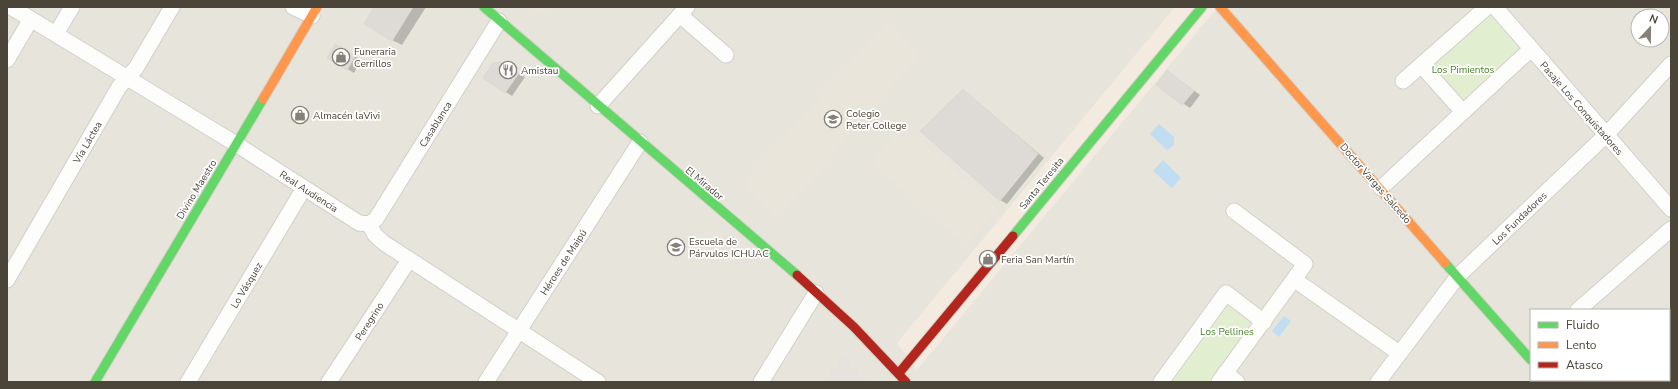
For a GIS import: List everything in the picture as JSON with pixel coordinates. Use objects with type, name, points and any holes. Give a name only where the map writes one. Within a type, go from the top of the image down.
[{"type":"street","name":"Real Audiencia","points":[[11,7],[236,144],[359,223],[369,224]]},
{"type":"street","points":[[56,34],[72,7]]},
{"type":"street","name":"Vía Láctea","points":[[7,280],[119,87],[136,68],[172,7]]},
{"type":"street","points":[[293,7],[314,12]]},
{"type":"street","name":"El Mirador","points":[[484,7],[816,293],[854,327],[906,382]]},
{"type":"street","name":"Santa Teresita","points":[[899,373],[1202,7]]},
{"type":"street","name":"Doctor Vargas Salcedo","points":[[1220,7],[1529,356]]},
{"type":"street","points":[[1403,81],[1487,7]]},
{"type":"street","name":"Pasaje Los Conquistadores","points":[[1495,7],[1671,209]]},
{"type":"street","points":[[598,106],[684,11],[726,55]]},
{"type":"street","name":"Divino Maestro","points":[[95,382],[314,12]]},
{"type":"street","points":[[7,60],[31,19]]},
{"type":"street","name":"Casablanca","points":[[369,224],[376,219],[499,21]]},
{"type":"street","points":[[1380,188],[1531,49]]},
{"type":"street","name":"Los Fundadores","points":[[1378,382],[1458,276],[1606,135],[1671,64]]},
{"type":"street","points":[[1421,65],[1463,112]]},
{"type":"street","name":"Héroes de Maipú","points":[[486,382],[640,142]]},
{"type":"street","name":"Lo Vásquez","points":[[188,382],[304,188]]},
{"type":"street","points":[[1227,379],[1264,322],[1305,264],[1234,211]]},
{"type":"street","points":[[369,224],[379,240],[598,382]]},
{"type":"street","points":[[1579,309],[1671,229]]},
{"type":"street","name":"Peregrino","points":[[329,382],[409,260]]},
{"type":"street","points":[[1295,280],[1399,353]]},
{"type":"street","points":[[761,382],[816,293]]},
{"type":"street","points":[[1161,382],[1226,293],[1264,322]]},
{"type":"shaded area","points":[[7,7],[1671,7],[1671,382],[7,382]]},
{"type":"shaded area","points":[[530,7],[549,7],[541,15]]},
{"type":"shaded area","name":"Feria San Martín","points":[[1175,7],[1218,7],[917,370],[897,343]]},
{"type":"shaded area","name":"Colegio Peter College","points":[[886,24],[919,55],[778,218],[744,182]]},
{"type":"shaded area","points":[[904,126],[998,208],[967,245],[871,163]]},
{"type":"shaded area","points":[[843,354],[868,382],[824,382]]},
{"type":"green space","name":"Los Pimientos","points":[[1490,14],[1521,50],[1460,105],[1427,67]]},
{"type":"green space","name":"Los Pellines","points":[[1226,295],[1262,322],[1217,382],[1162,382]]},
{"type":"water","points":[[1159,124],[1174,137],[1174,145],[1167,150],[1150,134]]},
{"type":"water","points":[[1163,160],[1181,178],[1172,188],[1153,171]]},
{"type":"water","points":[[1284,316],[1291,321],[1279,337],[1272,331]]},
{"type":"building","points":[[374,7],[413,7],[392,41],[364,24]]},
{"type":"building","name":"Funeraria Cerrillos","points":[[335,44],[355,56],[347,70],[327,58]]},
{"type":"building","points":[[502,62],[519,73],[505,93],[483,78],[493,63]]},
{"type":"building","points":[[1167,70],[1194,91],[1182,105],[1156,85]]},
{"type":"building","points":[[963,89],[1038,154],[1000,201],[920,131]]},
{"type":"traffic: fast","points":[[484,7],[797,275]]},
{"type":"traffic: fast","points":[[1013,236],[1202,7]]},
{"type":"traffic: fast","points":[[95,382],[263,99]]},
{"type":"traffic: fast","points":[[1445,263],[1530,359]]},
{"type":"traffic: slow","points":[[263,99],[317,7]]},
{"type":"traffic: slow","points":[[1220,7],[1445,263]]},
{"type":"traffic: jam","points":[[899,373],[1013,236]]},
{"type":"traffic: jam","points":[[797,275],[854,327],[906,382]]},
{"type":"place","name":"Funeraria Cerrillos","points":[[341,57]]},
{"type":"place","name":"Amistau","points":[[508,70]]},
{"type":"place","name":"Almacén laVivi","points":[[300,115]]},
{"type":"place","name":"Colegio Peter College","points":[[833,119]]},
{"type":"place","name":"Escuela de Párvulos ICHUAC","points":[[676,247]]},
{"type":"place","name":"Feria San Martín","points":[[988,259]]}]
